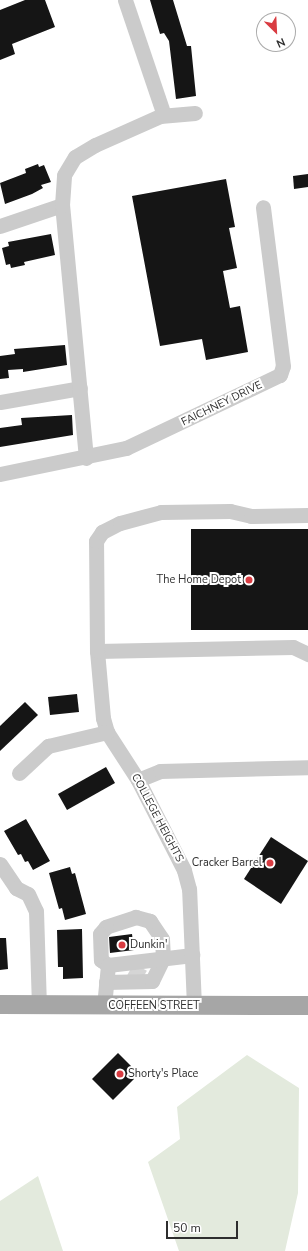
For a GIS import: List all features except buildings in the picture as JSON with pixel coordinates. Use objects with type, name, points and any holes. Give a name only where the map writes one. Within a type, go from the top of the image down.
[{"type":"main road","name":"COFFEEN STREET","points":[[0,1004],[104,1006],[308,1005]]},
{"type":"street","points":[[125,0],[164,115]]},
{"type":"street","points":[[86,458],[62,205],[64,175],[75,157],[95,145],[164,115],[195,113]]},
{"type":"street","points":[[0,226],[62,205]]},
{"type":"street","name":"FAICHNEY DRIVE","points":[[0,474],[86,458],[126,448],[149,439],[280,375],[283,366],[263,207]]},
{"type":"street","points":[[0,402],[80,388]]},
{"type":"street","name":"COLLEGE HEIGHTS","points":[[194,1006],[189,889],[184,870],[138,780],[107,732],[103,718],[97,650],[96,541],[102,532],[120,523],[161,512],[230,511],[251,516],[308,515]]},
{"type":"street","points":[[97,650],[293,647],[308,654]]},
{"type":"street","points":[[19,773],[48,746],[107,732]]},
{"type":"street","points":[[138,780],[160,771],[308,766]]},
{"type":"street","points":[[0,864],[16,888],[28,894],[36,911],[39,1005]]},
{"type":"street","points":[[152,981],[108,965],[102,960],[100,934],[106,927],[136,917],[150,921],[162,939],[163,958],[152,981],[152,1006]]},
{"type":"street","points":[[104,1006],[129,973],[163,958],[192,954]]},
{"type":"street","points":[[108,965],[129,973]]},
{"type":"shaded area","points":[[247,1055],[299,1088],[298,1193],[285,1251],[179,1251],[148,1162],[180,1139],[177,1107]]},
{"type":"shaded area","points":[[38,1176],[63,1251],[0,1251],[0,1201]]},
{"type":"tunnel","points":[[134,978],[140,967]]},
{"type":"place","name":"The Home Depot","points":[[249,580]]},
{"type":"place","name":"Cracker Barrel","points":[[270,863]]},
{"type":"place","name":"Dunkin'","points":[[122,945]]},
{"type":"place","name":"Shorty's Place","points":[[120,1074]]}]
